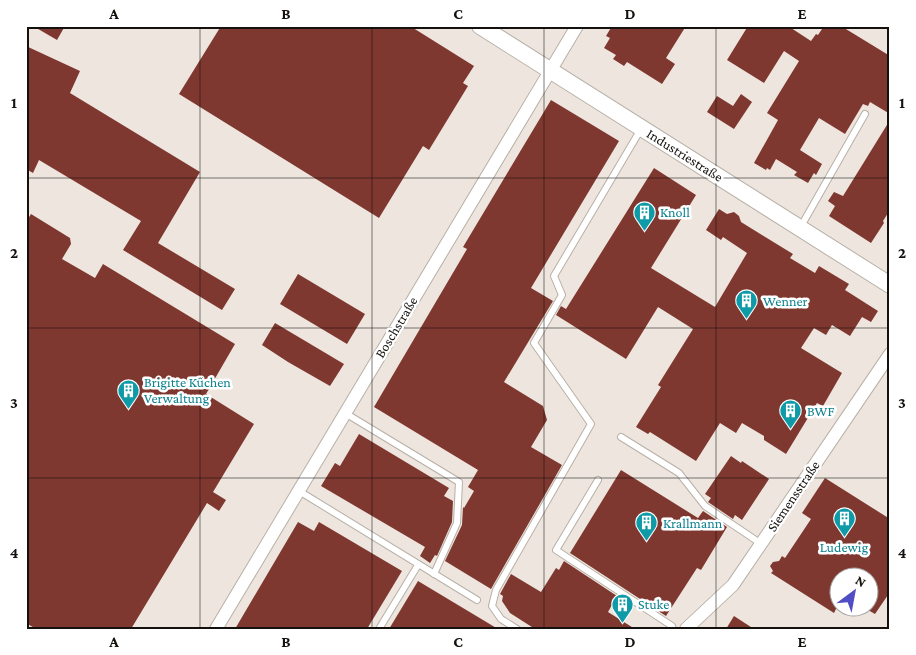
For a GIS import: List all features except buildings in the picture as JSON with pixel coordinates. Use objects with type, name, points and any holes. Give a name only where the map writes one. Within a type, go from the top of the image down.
[{"type":"street","name":"Industriestraße","points":[[480,26],[890,285]]},
{"type":"street","name":"Boschstraße","points":[[216,629],[576,26]]},
{"type":"street","name":"Siemensstraße","points":[[686,629],[733,585],[890,354]]},
{"type":"lane","points":[[800,228],[866,114]]},
{"type":"lane","points":[[517,629],[501,619],[492,606],[496,590],[591,424],[534,343],[562,295],[554,276],[642,128]]},
{"type":"lane","points":[[345,413],[459,482],[457,523],[434,574]]},
{"type":"lane","points":[[621,437],[679,473],[704,506],[760,543]]},
{"type":"lane","points":[[598,480],[556,550],[672,626],[673,629]]},
{"type":"lane","points":[[299,491],[477,600]]},
{"type":"lane","points":[[379,629],[418,564]]},
{"type":"place","name":"Knoll","points":[[644,231]]},
{"type":"place","name":"Wenner","points":[[747,320]]},
{"type":"place","name":"Brigitte Küchen Verwaltung","points":[[128,409]]},
{"type":"place","name":"BWF","points":[[791,430]]},
{"type":"place","name":"Ludewig","points":[[844,538]]},
{"type":"place","name":"Krallmann","points":[[647,542]]},
{"type":"place","name":"Stuke","points":[[622,623]]}]
